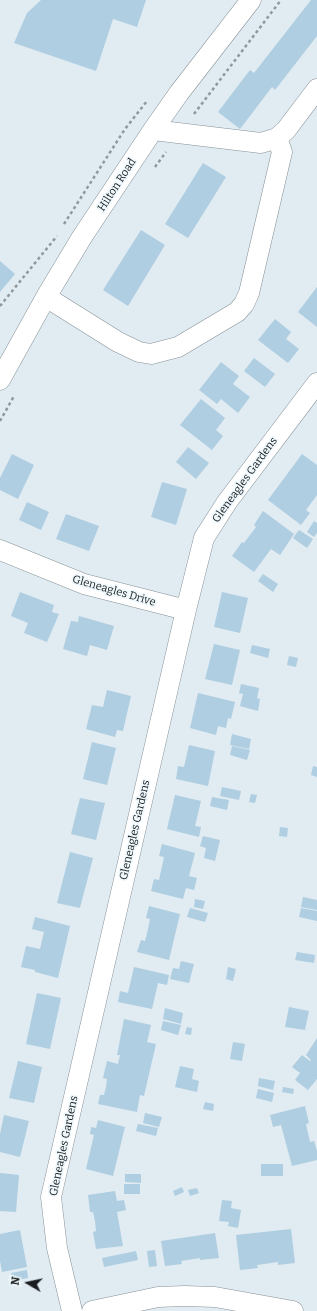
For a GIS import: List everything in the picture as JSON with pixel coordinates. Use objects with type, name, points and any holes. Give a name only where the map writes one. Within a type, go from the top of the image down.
[{"type":"street","name":"Hilton Road","points":[[0,380],[7,351],[46,297],[82,237],[153,130],[251,0]]},
{"type":"street","points":[[153,130],[261,143],[277,138],[286,130],[317,89]]},
{"type":"street","points":[[46,297],[118,342],[139,352],[151,354],[178,347],[237,312],[244,304],[249,294],[277,175],[282,152],[277,138]]},
{"type":"street","name":"Gleneagles Gardens","points":[[72,1311],[57,1248],[51,1197],[186,610],[204,538],[227,502],[317,384]]},
{"type":"street","name":"Gleneagles Drive","points":[[0,550],[84,584],[186,610]]},
{"type":"street","points":[[92,1311],[158,1297],[185,1296],[215,1297],[294,1311]]},
{"type":"path","points":[[154,169],[281,0]]},
{"type":"path","points":[[63,226],[125,129],[149,98]]},
{"type":"path","points":[[0,306],[60,232]]},
{"type":"path","points":[[0,420],[15,394]]},
{"type":"building","points":[[41,0],[146,0],[137,27],[113,19],[96,71],[14,43],[27,13]]},
{"type":"building","points":[[311,0],[317,0],[317,36],[275,90],[272,87],[240,129],[218,112],[250,70],[254,73]]},
{"type":"building","points":[[203,163],[226,177],[188,238],[165,224]]},
{"type":"building","points":[[141,230],[165,245],[128,306],[103,290]]},
{"type":"building","points":[[0,261],[15,274],[0,292]]},
{"type":"building","points":[[317,287],[317,327],[298,312]]},
{"type":"building","points":[[275,319],[291,332],[286,339],[299,349],[288,363],[258,340]]},
{"type":"building","points":[[254,358],[275,374],[265,387],[244,371]]},
{"type":"building","points":[[221,362],[239,376],[233,384],[250,397],[238,413],[221,399],[217,404],[199,390]]},
{"type":"building","points":[[201,399],[225,418],[216,430],[223,436],[212,450],[180,425]]},
{"type":"building","points":[[188,447],[209,463],[196,479],[176,462]]},
{"type":"building","points":[[12,454],[34,465],[18,499],[0,490],[0,478]]},
{"type":"building","points":[[302,454],[317,465],[317,495],[306,510],[310,513],[301,525],[268,500]]},
{"type":"building","points":[[162,482],[187,489],[176,525],[151,517]]},
{"type":"building","points":[[27,502],[49,512],[41,530],[19,520]]},
{"type":"building","points":[[263,511],[294,534],[280,555],[271,549],[254,572],[232,556],[242,542],[244,543],[256,527],[254,525]]},
{"type":"building","points":[[66,514],[99,526],[89,551],[56,539]]},
{"type":"building","points":[[314,521],[317,523],[317,533],[314,537],[307,532]]},
{"type":"building","points":[[299,530],[313,539],[307,548],[293,538]]},
{"type":"building","points":[[263,574],[278,584],[273,592],[258,581]]},
{"type":"building","points":[[20,592],[54,605],[52,612],[59,614],[47,642],[24,633],[28,623],[11,616]]},
{"type":"building","points":[[222,592],[248,598],[240,633],[214,627]]},
{"type":"building","points":[[79,616],[114,626],[107,650],[90,645],[87,656],[63,649],[71,621],[78,622]]},
{"type":"building","points":[[214,644],[240,650],[232,685],[205,679]]},
{"type":"building","points":[[252,645],[270,649],[268,658],[250,653]]},
{"type":"building","points":[[289,656],[298,658],[296,667],[287,665]]},
{"type":"building","points":[[241,684],[259,688],[257,698],[260,699],[258,711],[240,706],[243,694],[239,693]]},
{"type":"building","points":[[107,690],[131,696],[123,731],[117,730],[115,737],[86,729],[92,705],[103,707]]},
{"type":"building","points":[[198,693],[235,702],[231,719],[228,718],[226,728],[218,726],[216,735],[190,728]]},
{"type":"building","points":[[232,734],[251,739],[249,749],[230,745]]},
{"type":"building","points":[[92,742],[116,748],[107,785],[83,779]]},
{"type":"building","points":[[189,745],[215,751],[208,786],[176,779],[178,766],[184,767]]},
{"type":"building","points":[[232,746],[250,750],[247,760],[230,755]]},
{"type":"building","points":[[313,766],[317,767],[317,777],[311,775]]},
{"type":"building","points":[[222,787],[241,791],[239,800],[220,796]]},
{"type":"building","points":[[251,794],[257,795],[255,803],[249,802]]},
{"type":"building","points":[[175,795],[201,801],[195,826],[201,827],[199,837],[167,829]]},
{"type":"building","points":[[212,797],[229,800],[227,810],[210,806]]},
{"type":"building","points":[[80,798],[105,803],[96,840],[71,834]]},
{"type":"building","points":[[280,827],[288,828],[287,837],[279,836]]},
{"type":"building","points":[[203,836],[220,840],[215,861],[204,858],[206,848],[200,846]]},
{"type":"building","points":[[162,844],[195,853],[189,876],[197,878],[194,890],[186,888],[183,899],[151,891],[154,879],[159,880],[164,857],[159,856]]},
{"type":"building","points":[[70,852],[93,858],[80,908],[57,903]]},
{"type":"building","points":[[303,897],[317,900],[317,910],[301,907]]},
{"type":"building","points":[[195,899],[205,901],[203,909],[194,907]]},
{"type":"building","points":[[149,906],[180,914],[169,960],[137,952],[141,940],[145,941],[150,919],[146,918]]},
{"type":"building","points":[[190,908],[208,913],[205,922],[187,917]]},
{"type":"building","points":[[301,908],[317,911],[317,921],[299,917]]},
{"type":"building","points":[[35,917],[70,926],[58,978],[21,967],[26,946],[40,949],[44,932],[32,929]]},
{"type":"building","points":[[297,952],[315,955],[314,963],[295,960]]},
{"type":"building","points":[[181,961],[194,964],[189,983],[170,979],[173,968],[179,969]]},
{"type":"building","points":[[134,967],[169,975],[167,985],[158,983],[152,1009],[118,1002],[120,991],[128,993]]},
{"type":"building","points":[[228,967],[236,969],[233,981],[226,979]]},
{"type":"building","points":[[37,993],[61,998],[50,1049],[26,1044]]},
{"type":"building","points":[[289,1007],[309,1011],[305,1030],[285,1027]]},
{"type":"building","points":[[165,1008],[183,1013],[181,1024],[163,1019]]},
{"type":"building","points":[[124,1019],[151,1025],[147,1042],[156,1044],[144,1096],[140,1095],[137,1112],[98,1104],[100,1095],[104,1095],[106,1087],[107,1079],[103,1078],[107,1061],[118,1064],[120,1055],[117,1055]]},
{"type":"building","points":[[163,1021],[181,1025],[178,1035],[161,1030]]},
{"type":"building","points":[[187,1027],[192,1028],[191,1035],[185,1034]]},
{"type":"building","points":[[317,1038],[317,1079],[308,1090],[295,1080],[300,1073],[292,1067],[302,1055],[310,1061],[311,1060],[306,1055]]},
{"type":"building","points":[[233,1042],[245,1044],[242,1061],[230,1059]]},
{"type":"building","points":[[18,1061],[42,1067],[34,1103],[9,1098]]},
{"type":"building","points":[[180,1066],[194,1069],[192,1079],[199,1081],[197,1092],[175,1087]]},
{"type":"building","points":[[259,1078],[275,1081],[273,1090],[258,1086]]},
{"type":"building","points":[[283,1087],[294,1089],[293,1094],[282,1092]]},
{"type":"building","points":[[258,1089],[274,1093],[272,1102],[256,1098]]},
{"type":"building","points":[[205,1102],[214,1104],[213,1111],[203,1109]]},
{"type":"building","points":[[305,1106],[309,1123],[306,1124],[310,1142],[314,1141],[317,1151],[317,1160],[292,1166],[281,1125],[273,1127],[270,1115]]},
{"type":"building","points":[[145,1113],[162,1117],[159,1127],[143,1123]]},
{"type":"building","points":[[4,1115],[29,1121],[20,1157],[0,1152],[0,1134]]},
{"type":"building","points":[[98,1120],[125,1127],[113,1176],[86,1169],[94,1135],[90,1134],[91,1127],[96,1128]]},
{"type":"building","points":[[138,1124],[158,1128],[156,1136],[136,1131]]},
{"type":"building","points":[[261,1164],[283,1164],[283,1176],[261,1176]]},
{"type":"building","points":[[0,1173],[19,1175],[16,1212],[0,1211]]},
{"type":"building","points":[[125,1174],[141,1174],[141,1183],[125,1182]]},
{"type":"building","points":[[124,1184],[140,1184],[140,1194],[124,1194]]},
{"type":"building","points":[[182,1187],[184,1192],[175,1196],[173,1191]]},
{"type":"building","points":[[197,1188],[199,1193],[190,1196],[188,1190]]},
{"type":"building","points":[[115,1191],[117,1201],[124,1200],[126,1210],[117,1212],[123,1246],[96,1249],[93,1232],[96,1231],[95,1221],[93,1212],[90,1212],[88,1195]]},
{"type":"building","points":[[222,1200],[232,1201],[231,1208],[241,1210],[238,1228],[228,1226],[229,1222],[219,1221]]},
{"type":"building","points":[[291,1229],[295,1263],[278,1265],[278,1262],[257,1265],[258,1268],[240,1270],[236,1235]]},
{"type":"building","points":[[20,1230],[27,1267],[2,1272],[0,1261],[0,1234]]},
{"type":"building","points":[[215,1233],[219,1258],[200,1260],[200,1258],[181,1261],[182,1264],[165,1266],[161,1241]]},
{"type":"building","points":[[155,1250],[157,1266],[149,1267],[147,1251]]},
{"type":"building","points":[[136,1251],[138,1260],[104,1267],[102,1258]]},
{"type":"building","points":[[27,1270],[28,1278],[12,1281],[11,1273]]}]
